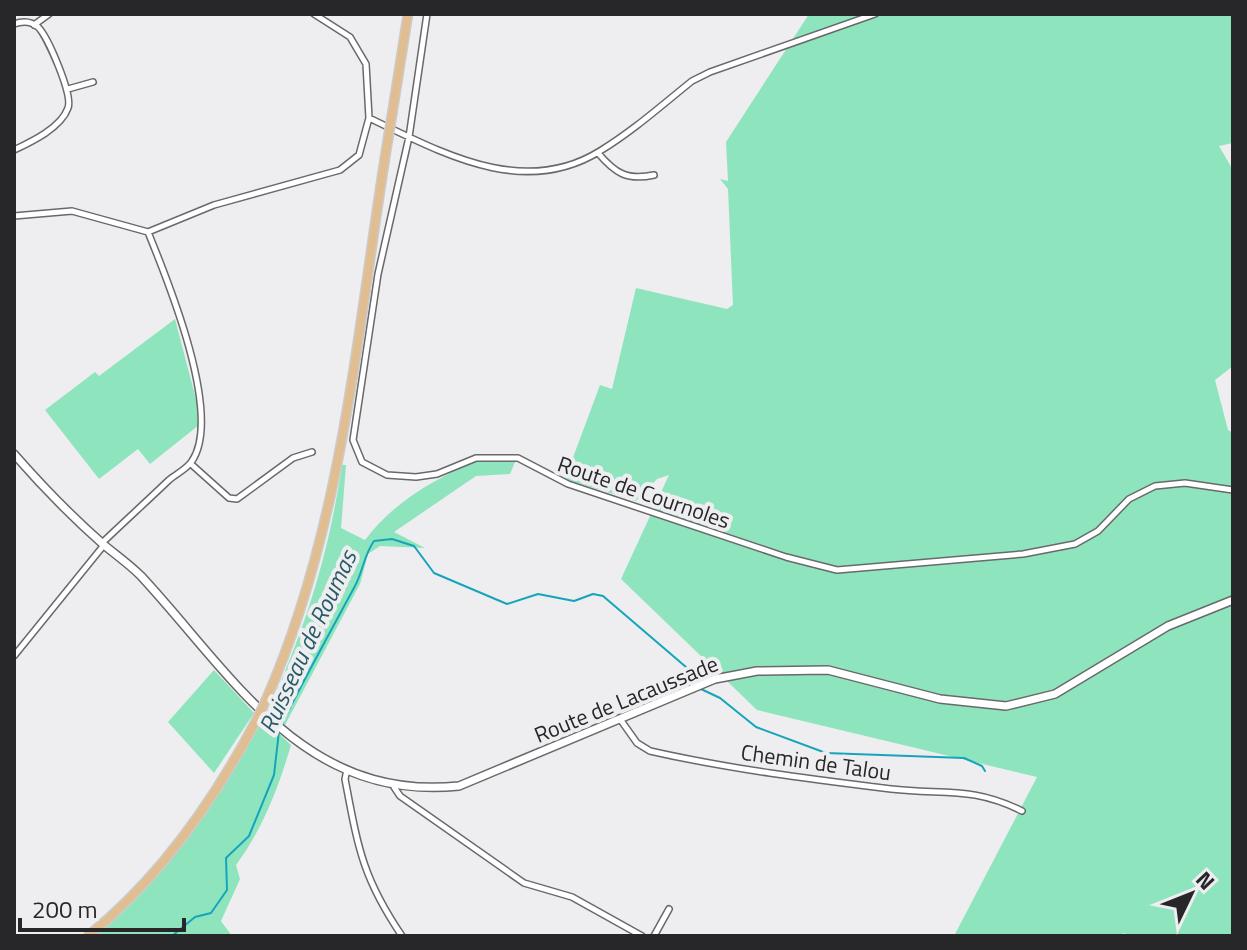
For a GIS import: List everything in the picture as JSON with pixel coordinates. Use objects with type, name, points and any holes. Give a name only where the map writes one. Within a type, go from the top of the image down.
[{"type":"main road","points":[[88,936],[176,846],[223,778],[266,700],[306,600],[324,536],[408,14]]},
{"type":"street","points":[[34,25],[49,14]]},
{"type":"street","points":[[14,216],[72,211],[148,232],[214,205],[351,164],[359,155],[369,118],[366,64],[360,49],[350,37],[314,14]]},
{"type":"street","name":"Route de Cournoles","points":[[427,14],[409,137],[378,274],[353,440],[355,452],[373,469],[387,475],[416,477],[437,474],[476,458],[518,458],[568,484],[796,561],[837,570],[1023,554],[1075,544],[1098,531],[1129,499],[1155,486],[1185,483],[1233,490]]},
{"type":"street","points":[[369,118],[448,156],[517,172],[547,171],[598,153],[692,81],[875,14]]},
{"type":"street","points":[[14,24],[34,25],[40,29],[68,89],[69,107],[36,139],[14,150]]},
{"type":"street","points":[[68,89],[86,81],[93,82]]},
{"type":"street","points":[[598,153],[611,169],[623,176],[654,175]]},
{"type":"street","points":[[14,656],[103,544],[191,464],[202,434],[203,407],[172,291],[148,232]]},
{"type":"street","points":[[191,464],[229,498],[237,499],[293,458],[312,452]]},
{"type":"street","name":"Route de Lacaussade","points":[[14,454],[49,494],[141,577],[269,721],[347,770],[394,787],[424,789],[459,786],[715,679],[757,671],[828,670],[940,699],[1006,706],[1055,694],[1168,626],[1233,600]]},
{"type":"street","name":"Chemin de Talou","points":[[619,718],[637,743],[663,754],[869,786],[973,792],[1022,811]]},
{"type":"street","points":[[347,770],[345,779],[360,858],[371,887],[402,936]]},
{"type":"street","points":[[394,787],[400,796],[524,883],[572,897],[642,936]]},
{"type":"street","points":[[654,936],[669,909]]},
{"type":"green space","points":[[809,14],[1233,14],[1233,143],[1219,146],[1233,170],[1233,366],[1215,380],[1228,430],[1233,433],[1233,936],[1131,936],[1124,933],[1120,936],[954,936],[1037,777],[757,710],[621,579],[669,475],[657,479],[636,501],[565,479],[600,385],[612,389],[636,288],[727,309],[733,305],[728,189],[720,179],[728,181],[726,142]]},
{"type":"green space","points":[[175,319],[197,403],[199,425],[150,464],[138,449],[99,479],[45,410],[95,372],[99,376]]},
{"type":"green space","points":[[479,460],[515,462],[510,474],[476,476],[394,532],[425,548],[380,546],[368,554],[360,584],[285,725],[268,711],[294,650],[314,591],[342,465],[346,465],[341,528],[365,540],[388,514],[416,492]]},
{"type":"green space","points":[[214,670],[254,713],[214,773],[168,722]]},
{"type":"green space","points":[[263,718],[291,745],[269,808],[236,865],[240,879],[221,921],[232,936],[95,936],[145,888],[189,835],[228,778]]},
{"type":"waterway","name":"Ruisseau de Roumas","points":[[281,725],[355,586],[371,546],[374,541],[392,539],[414,546],[434,573],[507,604],[538,594],[574,601],[593,594],[603,596],[700,679],[694,682],[697,685]]},
{"type":"waterway","name":"Ruisseau de Roumas","points":[[701,689],[720,698],[756,727],[826,753],[964,758],[982,766],[985,771]]},
{"type":"waterway","name":"Ruisseau de Roumas","points":[[172,936],[195,917],[211,913],[227,890],[226,858],[249,836],[274,775],[279,731]]}]
